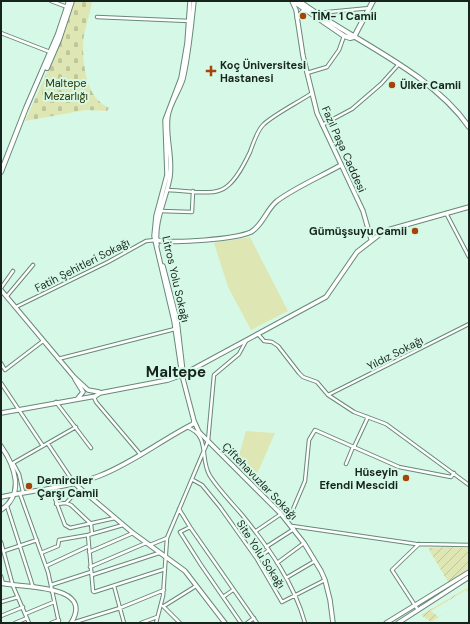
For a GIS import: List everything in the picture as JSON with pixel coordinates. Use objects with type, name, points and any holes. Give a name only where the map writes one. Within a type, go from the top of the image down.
[{"type":"main road","points":[[52,52],[69,1]]},
{"type":"main road","points":[[1,172],[72,1]]},
{"type":"main road","name":"Litros Yolu Sokağı","points":[[190,1],[191,44],[183,78],[166,120],[168,175],[156,216],[155,240],[177,328],[183,364],[182,375],[194,421]]},
{"type":"main road","name":"Litros Yolu Sokağı","points":[[191,21],[194,1]]},
{"type":"main road","points":[[292,1],[344,36],[350,38],[354,37]]},
{"type":"main road","name":"Fazıl Paşa Caddesi","points":[[292,1],[297,18],[306,73],[321,125],[363,211],[371,239]]},
{"type":"main road","points":[[299,1],[399,64],[441,98],[469,127]]},
{"type":"main road","points":[[354,37],[373,1]]},
{"type":"main road","points":[[297,18],[304,10]]},
{"type":"main road","points":[[304,10],[334,24]]},
{"type":"main road","name":"Litros Yolu Sokağı","points":[[155,240],[160,212],[167,190],[171,161],[166,120]]},
{"type":"main road","points":[[155,240],[188,241],[245,234],[259,226],[268,211],[280,199],[341,165]]},
{"type":"main road","points":[[1,413],[78,398],[94,397],[100,393],[168,380],[182,375],[326,297],[357,252],[371,239],[384,231],[469,207]]},
{"type":"main road","points":[[1,289],[58,359],[74,377],[92,392],[127,389]]},
{"type":"main road","points":[[74,377],[83,392],[78,398]]},
{"type":"main road","points":[[1,497],[75,484],[100,476],[126,465],[193,424],[194,421]]},
{"type":"main road","name":"Çiftehavuzlar Sokağı","points":[[194,421],[205,440],[288,521],[304,543],[316,561],[325,580],[330,600],[333,623]]},
{"type":"main road","points":[[1,446],[13,463],[17,482],[13,495],[7,506],[1,510]]},
{"type":"main road","points":[[75,484],[132,533],[185,571],[225,623]]},
{"type":"main road","points":[[386,623],[469,572]]},
{"type":"main road","points":[[398,623],[469,577]]},
{"type":"main road","points":[[2,584],[13,586],[52,587],[64,594],[74,606],[75,613],[71,623]]},
{"type":"main road","points":[[435,592],[438,597]]},
{"type":"street","points":[[51,1],[67,7]]},
{"type":"street","points":[[318,14],[370,8]]},
{"type":"street","points":[[97,17],[191,21]]},
{"type":"street","points":[[1,33],[52,52]]},
{"type":"street","points":[[306,73],[326,68],[338,50],[344,36]]},
{"type":"street","points":[[321,125],[352,109],[381,84],[399,64]]},
{"type":"street","points":[[167,190],[211,193],[225,189],[232,184],[242,169],[262,125],[312,93]]},
{"type":"street","points":[[160,212],[192,212],[193,191]]},
{"type":"street","points":[[446,213],[469,257]]},
{"type":"street","name":"Fatih Şehitleri Sokağı","points":[[16,307],[108,262],[146,241],[155,240]]},
{"type":"street","points":[[7,296],[32,265]]},
{"type":"street","points":[[1,289],[13,271]]},
{"type":"street","name":"Yıldız Sokağı","points":[[328,395],[469,324]]},
{"type":"street","points":[[58,359],[177,328]]},
{"type":"street","points":[[258,334],[263,341],[272,342],[278,346],[303,377],[317,382],[328,395],[354,412],[386,424],[469,484]]},
{"type":"street","points":[[156,623],[162,605],[164,590],[167,538],[204,452],[214,376],[239,354],[246,340]]},
{"type":"street","points":[[1,363],[5,370],[43,341]]},
{"type":"street","points":[[1,383],[43,446]]},
{"type":"street","points":[[94,397],[96,402],[141,455]]},
{"type":"street","points":[[56,402],[91,448]]},
{"type":"street","points":[[346,464],[368,417]]},
{"type":"street","points":[[51,623],[59,622],[52,587],[21,493],[20,474],[13,463],[76,427]]},
{"type":"street","points":[[187,427],[197,431],[205,440],[204,452],[210,476],[256,531],[269,550],[295,595],[305,623]]},
{"type":"street","points":[[288,521],[305,480],[308,447],[315,430],[399,467],[451,477],[454,474]]},
{"type":"street","points":[[48,444],[75,484]]},
{"type":"street","name":"Site Yolu Sokağı","points":[[193,480],[202,484],[206,489],[257,559],[282,602],[325,580]]},
{"type":"street","points":[[51,488],[65,525],[70,528],[115,518]]},
{"type":"street","points":[[66,503],[80,488]]},
{"type":"street","points":[[56,504],[66,503],[71,505],[91,524],[92,534]]},
{"type":"street","points":[[7,506],[33,587]]},
{"type":"street","points":[[179,509],[257,623]]},
{"type":"street","points":[[256,531],[281,514]]},
{"type":"street","points":[[41,553],[58,546],[59,540],[88,535],[123,525]]},
{"type":"street","points":[[190,527],[180,532],[222,597],[241,623]]},
{"type":"street","points":[[266,547],[293,528],[384,541],[419,544],[469,545]]},
{"type":"street","points":[[89,552],[132,533]]},
{"type":"street","points":[[88,535],[93,591],[96,592],[165,569]]},
{"type":"street","points":[[90,566],[167,538]]},
{"type":"street","points":[[4,551],[37,540]]},
{"type":"street","points":[[1,542],[13,586],[29,623]]},
{"type":"street","points":[[277,563],[304,543]]},
{"type":"street","points":[[418,610],[392,570],[419,544]]},
{"type":"street","points":[[46,566],[89,546]]},
{"type":"street","points":[[257,559],[269,550]]},
{"type":"street","points":[[52,587],[91,573],[159,553]]},
{"type":"street","points":[[286,578],[316,561]]},
{"type":"street","points":[[1,576],[2,584]]},
{"type":"street","points":[[114,586],[124,623]]},
{"type":"street","points":[[162,605],[196,586]]},
{"type":"street","points":[[71,623],[120,608],[164,590]]},
{"type":"street","points":[[222,597],[234,590]]},
{"type":"street","points":[[1,602],[18,597]]},
{"type":"street","points":[[25,614],[54,602]]},
{"type":"street","points":[[162,605],[180,623]]},
{"type":"street","points":[[1,616],[22,607]]},
{"type":"street","points":[[141,623],[157,617]]},
{"type":"street","points":[[14,623],[27,618]]},
{"type":"street","points":[[247,623],[254,618]]},
{"type":"green space","name":"Maltepe Mezarlığı","points":[[75,1],[92,1],[83,43],[85,71],[87,80],[95,97],[109,108],[107,111],[86,110],[25,121],[60,44]]},
{"type":"green space","points":[[250,237],[288,311],[251,330],[228,287],[214,243]]},
{"type":"green space","points":[[246,431],[275,433],[254,481],[236,466]]},
{"type":"green space","points":[[428,548],[469,548],[469,569],[448,582]]},
{"type":"green space","points":[[467,588],[469,593],[466,590],[431,611],[439,617],[455,608],[431,622],[421,615]]},
{"type":"place","name":"TİM- 1 Camii","points":[[303,16]]},
{"type":"place","name":"Koç Üniversitesi Hastanesi","points":[[211,71]]},
{"type":"place","name":"Ülker Camii","points":[[392,85]]},
{"type":"place","name":"Gümüşsuyu Camii","points":[[415,231]]},
{"type":"place","name":"Hüseyin Efendi Mescidi","points":[[406,478]]},
{"type":"place","name":"Demirciler Çarşı Camii","points":[[29,486]]},
{"type":"district","name":"Maltepe","points":[[176,372]]}]
